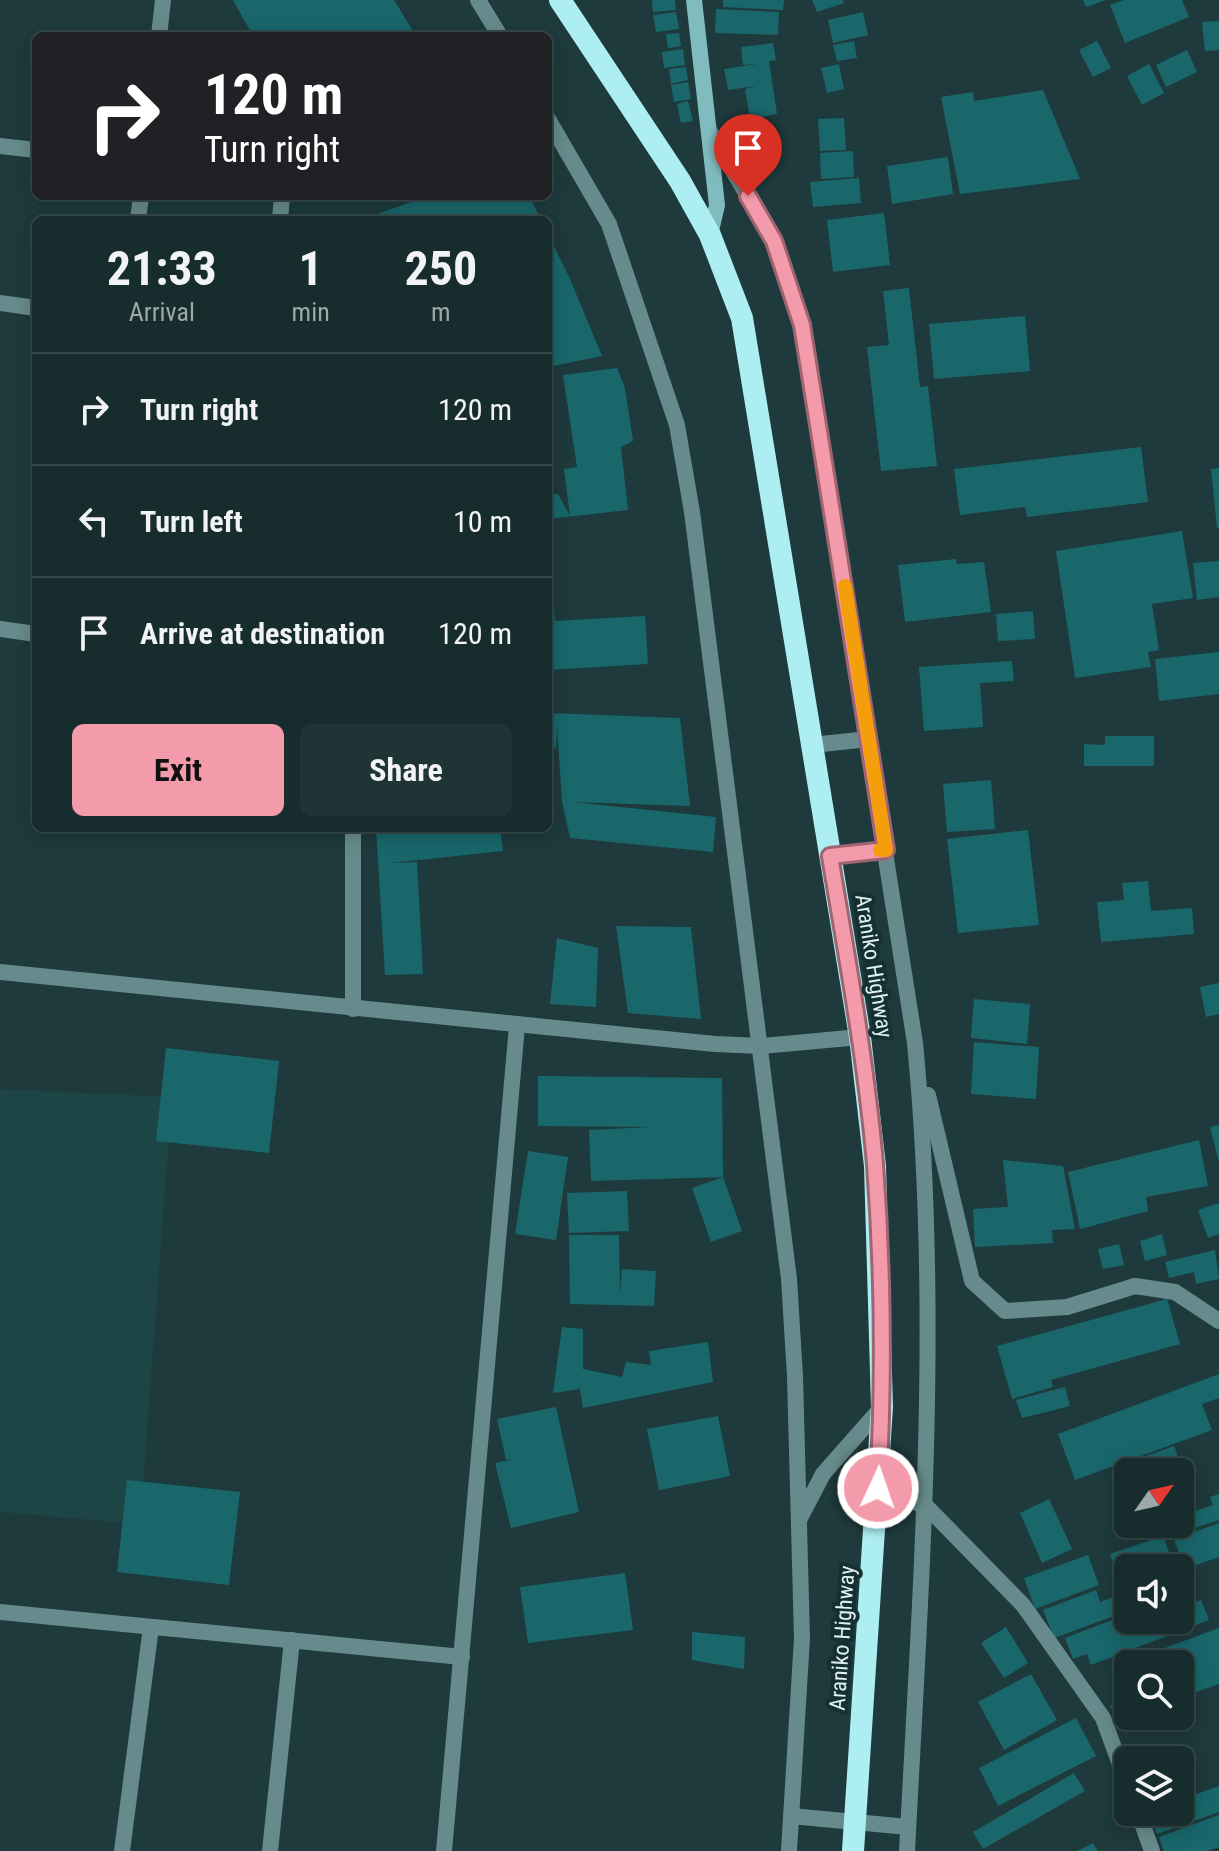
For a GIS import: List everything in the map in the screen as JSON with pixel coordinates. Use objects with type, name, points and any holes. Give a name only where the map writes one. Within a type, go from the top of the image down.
[{"type":"highway","name":"Araniko Highway","points":[[560,0],[680,181],[710,235],[742,318],[860,1037],[875,1166],[882,1407],[853,1851]]},
{"type":"main road","points":[[694,0],[717,205],[710,235]]},
{"type":"street","points":[[159,32],[163,0]]},
{"type":"street","points":[[478,0],[498,32]]},
{"type":"street","points":[[552,126],[609,224],[677,425],[692,512],[789,1279],[802,1638],[789,1851]]},
{"type":"street","points":[[709,130],[774,241],[802,325],[915,1043],[926,1160],[927,1507],[907,1851]]},
{"type":"street","points":[[0,146],[32,150]]},
{"type":"street","points":[[0,303],[32,307]]},
{"type":"street","points":[[0,629],[32,633]]},
{"type":"street","points":[[812,745],[869,739]]},
{"type":"street","points":[[353,832],[353,1009]]},
{"type":"street","points":[[830,856],[886,850]]},
{"type":"street","points":[[0,972],[517,1026],[761,1046],[860,1037]]},
{"type":"street","points":[[444,1851],[517,1026]]},
{"type":"street","points":[[915,1043],[972,1281],[1005,1311],[1067,1307],[1135,1286],[1175,1292],[1219,1321]]},
{"type":"street","points":[[799,1520],[823,1474],[882,1407]]},
{"type":"street","points":[[878,1488],[927,1507],[1023,1605],[1103,1718],[1114,1748]]},
{"type":"street","points":[[0,1612],[462,1657]]},
{"type":"street","points":[[122,1851],[151,1627]]},
{"type":"street","points":[[270,1851],[292,1640]]},
{"type":"street","points":[[791,1816],[908,1827]]},
{"type":"street","points":[[1143,1826],[1152,1851]]},
{"type":"shaded area","points":[[0,1089],[172,1097],[140,1524],[0,1512]]},
{"type":"building","points":[[233,0],[394,0],[414,32],[251,32]]},
{"type":"building","points":[[652,0],[675,0],[676,10],[653,12]]},
{"type":"building","points":[[723,0],[784,0],[783,10],[723,7]]},
{"type":"building","points":[[812,0],[843,0],[844,3],[817,12]]},
{"type":"building","points":[[1083,0],[1106,0],[1086,7]]},
{"type":"building","points":[[1124,0],[1182,0],[1189,17],[1125,43],[1110,5]]},
{"type":"building","points":[[716,9],[779,12],[778,35],[715,33]]},
{"type":"building","points":[[676,12],[679,29],[656,32],[653,15]]},
{"type":"building","points":[[863,12],[868,35],[833,43],[828,20]]},
{"type":"building","points":[[1219,21],[1219,50],[1205,51],[1202,22]]},
{"type":"building","points":[[679,33],[681,46],[668,48],[666,34]]},
{"type":"building","points":[[854,41],[857,58],[837,61],[833,45]]},
{"type":"building","points":[[1097,41],[1111,68],[1093,77],[1079,50]]},
{"type":"building","points":[[773,43],[776,60],[769,61],[777,114],[750,119],[745,89],[756,86],[728,90],[724,69],[757,64],[743,65],[741,47]]},
{"type":"building","points":[[683,49],[685,65],[664,68],[662,52]]},
{"type":"building","points":[[1187,50],[1197,72],[1166,87],[1156,65]]},
{"type":"building","points":[[839,64],[844,89],[827,93],[821,68]]},
{"type":"building","points":[[1149,64],[1164,93],[1142,105],[1127,76]]},
{"type":"building","points":[[686,67],[688,80],[671,84],[669,69]]},
{"type":"building","points":[[688,82],[691,99],[674,102],[671,85]]},
{"type":"building","points":[[1043,90],[1080,179],[960,194],[941,97],[973,92],[974,101]]},
{"type":"building","points":[[688,101],[693,121],[681,123],[677,104]]},
{"type":"building","points":[[844,118],[846,150],[820,151],[818,119]]},
{"type":"building","points":[[853,151],[854,177],[821,179],[820,153]]},
{"type":"building","points":[[948,157],[953,194],[892,204],[887,166]]},
{"type":"building","points":[[859,178],[861,203],[813,207],[810,182]]},
{"type":"building","points":[[417,200],[531,200],[539,216],[372,216]]},
{"type":"building","points":[[884,213],[890,265],[833,272],[827,220]]},
{"type":"building","points":[[552,242],[570,279],[602,356],[552,366]]},
{"type":"building","points":[[909,288],[920,387],[928,386],[937,466],[881,471],[867,347],[889,345],[883,291]]},
{"type":"building","points":[[1025,316],[1030,371],[934,379],[929,324]]},
{"type":"building","points":[[617,368],[625,388],[633,441],[621,447],[628,510],[552,519],[552,495],[558,494],[570,516],[564,469],[577,467],[563,375]]},
{"type":"building","points":[[1141,447],[1148,502],[1027,517],[1025,507],[960,515],[954,469]]},
{"type":"building","points":[[1219,468],[1219,528],[1217,528],[1211,469]]},
{"type":"building","points":[[1182,531],[1193,598],[1152,604],[1159,650],[1148,652],[1151,667],[1075,678],[1056,551]]},
{"type":"building","points":[[956,559],[957,564],[984,562],[991,612],[905,622],[898,565]]},
{"type":"building","points":[[1219,561],[1219,597],[1197,600],[1193,563]]},
{"type":"building","points":[[552,581],[555,621],[645,616],[648,664],[552,670]]},
{"type":"building","points":[[1033,611],[1035,639],[998,641],[996,614]]},
{"type":"building","points":[[1219,652],[1219,694],[1159,701],[1155,659]]},
{"type":"building","points":[[1012,661],[1014,681],[980,683],[983,727],[924,731],[919,667]]},
{"type":"building","points":[[552,713],[680,718],[690,806],[573,802],[716,817],[713,852],[570,838],[562,801],[557,727],[556,748],[552,748]]},
{"type":"building","points":[[1105,736],[1154,736],[1154,766],[1084,766],[1084,744],[1105,745]]},
{"type":"building","points":[[991,780],[995,829],[947,832],[943,784]]},
{"type":"building","points":[[1028,830],[1039,925],[958,933],[947,839]]},
{"type":"building","points":[[376,832],[501,832],[503,851],[390,863],[417,862],[423,974],[385,975]]},
{"type":"building","points":[[1148,881],[1151,911],[1192,908],[1194,934],[1101,942],[1097,902],[1124,900],[1122,883]]},
{"type":"building","points":[[616,926],[691,927],[701,1019],[628,1013]]},
{"type":"building","points":[[557,938],[598,948],[596,1007],[550,1004]]},
{"type":"building","points":[[1219,983],[1219,1014],[1206,1017],[1200,987]]},
{"type":"building","points":[[974,999],[1030,1004],[1027,1044],[971,1038]]},
{"type":"building","points":[[974,1042],[1039,1047],[1036,1099],[971,1094]]},
{"type":"building","points":[[166,1048],[279,1061],[269,1153],[156,1141]]},
{"type":"building","points":[[538,1076],[722,1078],[723,1177],[591,1181],[589,1130],[652,1127],[538,1126]]},
{"type":"building","points":[[1219,1125],[1219,1159],[1218,1159],[1210,1127]]},
{"type":"building","points":[[1199,1140],[1208,1186],[1146,1197],[1148,1211],[1080,1229],[1068,1172]]},
{"type":"building","points":[[528,1151],[568,1157],[556,1240],[515,1234]]},
{"type":"building","points":[[1003,1160],[1063,1166],[1075,1229],[1052,1230],[1053,1243],[975,1247],[973,1209],[1008,1207]]},
{"type":"building","points":[[723,1177],[742,1231],[711,1242],[692,1188]]},
{"type":"building","points":[[627,1191],[629,1231],[569,1233],[567,1193]]},
{"type":"building","points":[[1219,1203],[1219,1234],[1208,1238],[1198,1210]]},
{"type":"building","points":[[1162,1234],[1167,1255],[1145,1261],[1140,1241]]},
{"type":"building","points":[[569,1235],[619,1235],[620,1295],[622,1269],[656,1271],[654,1306],[570,1304]]},
{"type":"building","points":[[1119,1244],[1124,1265],[1103,1269],[1098,1249]]},
{"type":"building","points":[[1215,1250],[1219,1279],[1196,1284],[1194,1272],[1169,1278],[1165,1262]]},
{"type":"building","points":[[1167,1299],[1180,1344],[1051,1380],[1053,1387],[1012,1399],[997,1346]]},
{"type":"building","points":[[562,1327],[583,1329],[583,1369],[622,1377],[626,1362],[651,1365],[649,1351],[708,1342],[713,1382],[583,1408],[580,1389],[553,1393]]},
{"type":"building","points":[[1219,1374],[1219,1398],[1202,1404],[1212,1430],[1135,1458],[1114,1458],[1114,1466],[1075,1480],[1058,1434]]},
{"type":"building","points":[[1065,1387],[1070,1406],[1022,1418],[1016,1400]]},
{"type":"building","points":[[556,1407],[579,1512],[511,1528],[495,1463],[515,1459],[506,1460],[497,1419]]},
{"type":"building","points":[[718,1416],[730,1476],[659,1490],[647,1429]]},
{"type":"building","points":[[1174,1446],[1178,1458],[1140,1458]]},
{"type":"building","points":[[127,1480],[240,1492],[229,1585],[117,1572]]},
{"type":"building","points":[[1219,1494],[1219,1520],[1194,1528],[1194,1511],[1213,1505],[1210,1497]]},
{"type":"building","points":[[1049,1499],[1072,1549],[1042,1563],[1020,1513]]},
{"type":"building","points":[[1219,1523],[1219,1557],[1194,1566],[1194,1554],[1180,1554],[1174,1539],[1194,1538],[1194,1532]]},
{"type":"building","points":[[1164,1538],[1170,1554],[1114,1554],[1114,1565],[1110,1554]]},
{"type":"building","points":[[1088,1555],[1099,1585],[1035,1609],[1024,1578]]},
{"type":"building","points":[[625,1573],[633,1630],[528,1643],[520,1587]]},
{"type":"building","points":[[1096,1590],[1100,1602],[1114,1597],[1114,1616],[1054,1638],[1043,1610]]},
{"type":"building","points":[[1201,1600],[1209,1620],[1194,1626],[1194,1603]]},
{"type":"building","points":[[1114,1619],[1114,1634],[1172,1634],[1130,1650],[1114,1650],[1114,1656],[1091,1665],[1087,1654],[1073,1659],[1065,1638]]},
{"type":"building","points":[[1006,1627],[1028,1663],[1004,1678],[981,1643]]},
{"type":"building","points":[[1219,1628],[1219,1684],[1194,1693],[1194,1650],[1159,1650]]},
{"type":"building","points":[[692,1632],[745,1637],[744,1669],[692,1660]]},
{"type":"building","points":[[1031,1674],[1057,1720],[1004,1750],[978,1702]]},
{"type":"building","points":[[1076,1718],[1096,1756],[998,1806],[979,1768]]},
{"type":"building","points":[[1074,1773],[1085,1791],[983,1849],[973,1832]]},
{"type":"building","points":[[1219,1786],[1219,1812],[1194,1821],[1194,1795]]},
{"type":"building","points":[[1219,1815],[1219,1847],[1208,1851],[1164,1851],[1159,1837]]},
{"type":"building","points":[[1154,1826],[1180,1826],[1157,1834]]},
{"type":"building","points":[[1093,1843],[1098,1851],[1077,1851]]},
{"type":"slow traffic","points":[[845,586],[886,850],[880,850]]},
{"type":"route","points":[[748,196],[774,241],[802,325],[886,850],[830,856],[860,1037],[875,1166],[882,1407],[878,1488]]}]
